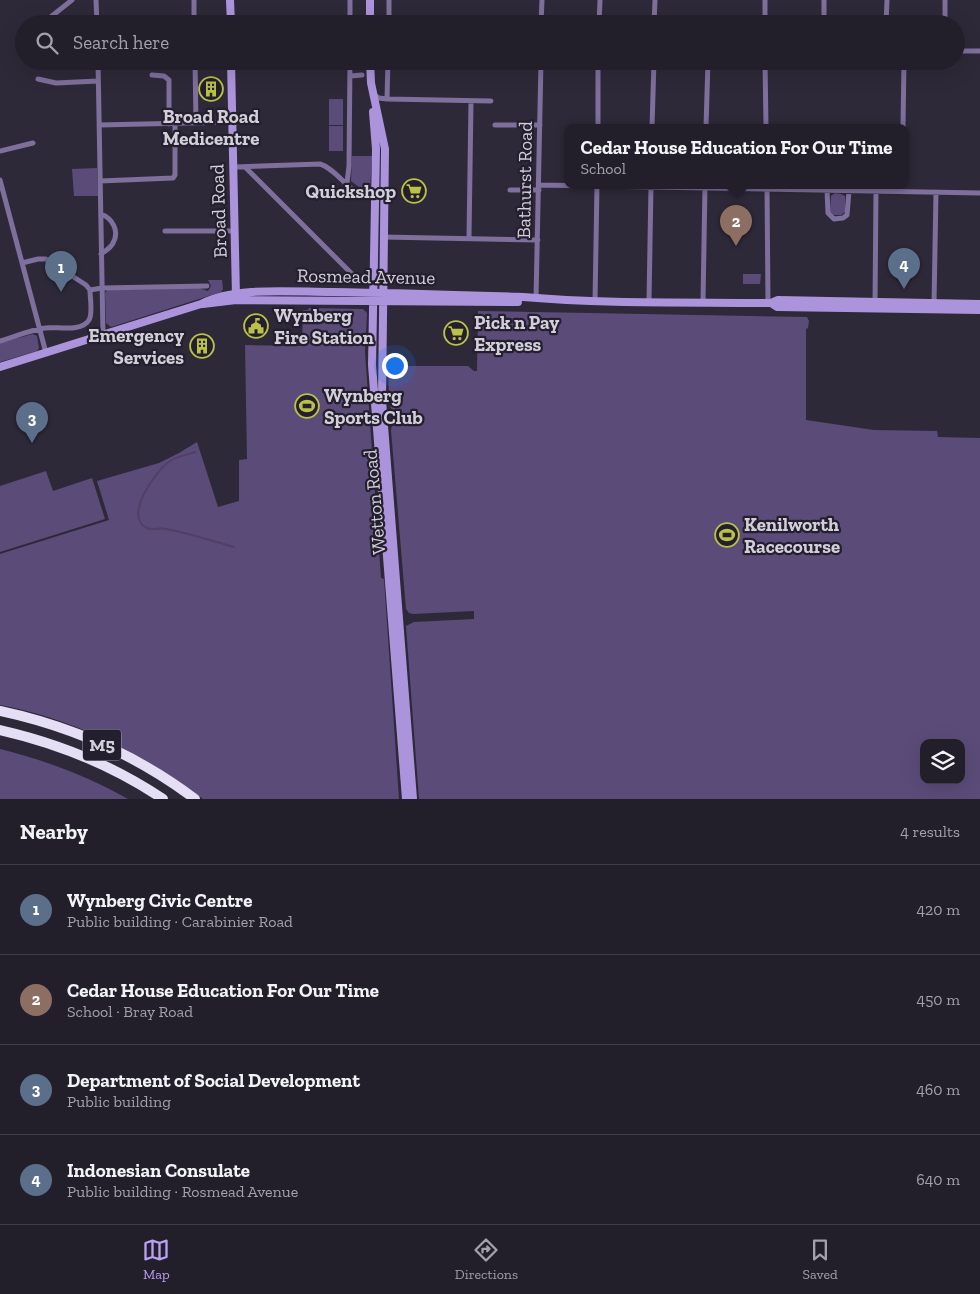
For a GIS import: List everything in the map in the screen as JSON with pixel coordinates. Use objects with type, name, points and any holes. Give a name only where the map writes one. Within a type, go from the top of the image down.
[{"type":"highway","name":"M5","points":[[0,711],[65,729],[112,749],[166,779],[195,799]]},
{"type":"highway","name":"M5","points":[[0,730],[80,755],[133,781],[163,799]]},
{"type":"main road","points":[[230,0],[231,15]]},
{"type":"main road","points":[[370,0],[370,15]]},
{"type":"main road","name":"Broad Road","points":[[231,70],[236,297]]},
{"type":"main road","name":"Wetton Road","points":[[370,70],[370,95],[376,149],[373,373],[406,799]]},
{"type":"main road","name":"Wetton Road","points":[[371,83],[386,149],[383,237],[382,400],[413,799]]},
{"type":"main road","name":"Rosmead Avenue","points":[[0,367],[201,304],[211,299],[286,292],[374,296],[523,297],[595,302],[769,303],[778,300],[875,305],[934,306],[980,304]]},
{"type":"main road","name":"Rosmead Avenue","points":[[934,306],[980,310]]},
{"type":"street","points":[[53,15],[72,0]]},
{"type":"street","points":[[96,0],[97,15]]},
{"type":"street","points":[[194,0],[194,15]]},
{"type":"street","points":[[350,0],[350,15]]},
{"type":"street","points":[[389,0],[389,15]]},
{"type":"street","points":[[541,15],[542,0]]},
{"type":"street","points":[[599,15],[600,0]]},
{"type":"street","points":[[654,15],[655,0]]},
{"type":"street","points":[[765,0],[765,15]]},
{"type":"street","points":[[824,0],[824,15]]},
{"type":"street","points":[[886,15],[887,0]]},
{"type":"street","points":[[945,0],[945,15]]},
{"type":"street","points":[[965,51],[980,51]]},
{"type":"street","points":[[98,70],[103,335]]},
{"type":"street","points":[[195,70],[196,123]]},
{"type":"street","points":[[347,183],[349,166],[350,70]]},
{"type":"street","points":[[387,99],[388,70]]},
{"type":"street","name":"Bathurst Road","points":[[534,299],[538,240],[541,70]]},
{"type":"street","points":[[598,70],[598,124]]},
{"type":"street","points":[[652,124],[654,70]]},
{"type":"street","points":[[706,124],[708,70]]},
{"type":"street","points":[[766,70],[766,124]]},
{"type":"street","points":[[903,124],[904,70]]},
{"type":"street","points":[[100,180],[173,178],[175,175],[168,80],[164,76],[152,75]]},
{"type":"street","points":[[350,76],[362,75]]},
{"type":"street","points":[[38,79],[56,83],[98,81]]},
{"type":"street","points":[[373,94],[387,99],[491,101]]},
{"type":"street","points":[[375,104],[387,99]]},
{"type":"street","points":[[469,238],[471,101]]},
{"type":"street","points":[[99,125],[232,122]]},
{"type":"street","points":[[495,125],[540,126]]},
{"type":"street","points":[[0,151],[33,143]]},
{"type":"street","points":[[233,167],[320,164],[330,168],[360,193],[385,197]]},
{"type":"street","points":[[245,167],[359,281]]},
{"type":"street","points":[[0,180],[46,352]]},
{"type":"street","points":[[510,190],[564,187]]},
{"type":"street","points":[[595,302],[597,189]]},
{"type":"street","points":[[649,302],[651,189]]},
{"type":"street","points":[[702,302],[705,189]]},
{"type":"street","points":[[767,189],[769,303]]},
{"type":"street","points":[[807,189],[980,192]]},
{"type":"street","points":[[827,190],[828,213],[834,218],[841,219],[847,214],[849,191]]},
{"type":"street","points":[[875,305],[876,191]]},
{"type":"street","points":[[934,306],[936,192]]},
{"type":"street","points":[[101,214],[107,216],[113,223],[115,239],[111,246],[101,254]]},
{"type":"street","points":[[165,231],[234,231]]},
{"type":"street","points":[[383,237],[538,240]]},
{"type":"street","points":[[0,341],[46,328],[69,329],[87,323],[90,316],[90,290],[86,285],[46,259],[22,263]]},
{"type":"street","points":[[90,290],[102,288],[207,286]]},
{"type":"shaded area","points":[[329,99],[343,99],[343,125],[329,125]]},
{"type":"shaded area","points":[[329,126],[343,126],[343,151],[329,151]]},
{"type":"shaded area","points":[[352,156],[372,156],[370,191],[364,191],[351,181]]},
{"type":"shaded area","points":[[97,168],[98,196],[74,196],[72,169]]},
{"type":"shaded area","points":[[835,193],[845,196],[845,212],[841,215],[834,215],[830,212],[831,196]]},
{"type":"shaded area","points":[[743,274],[761,274],[760,284],[743,284]]},
{"type":"shaded area","points":[[208,280],[222,280],[223,289],[221,292],[111,327],[106,323],[105,293],[107,290],[199,288],[208,291],[211,286]]},
{"type":"shaded area","points":[[309,308],[363,309],[367,313],[365,352],[381,578],[384,579],[399,799],[203,799],[157,767],[107,740],[55,719],[0,705],[0,554],[109,520],[97,481],[159,463],[197,442],[218,507],[239,501],[239,460],[247,459],[245,345],[302,346],[303,310],[308,310]]},
{"type":"shaded area","name":"Kenilworth Racecourse","points":[[478,311],[807,317],[809,321],[808,328],[806,329],[806,420],[874,430],[937,431],[938,437],[980,438],[980,799],[419,799],[406,626],[414,622],[474,619],[474,611],[413,614],[409,613],[406,609],[391,430],[393,419],[389,400],[388,366],[468,366],[477,371]]},
{"type":"shaded area","points":[[33,334],[37,336],[39,348],[37,351],[0,362],[0,343]]},
{"type":"shaded area","points":[[46,471],[53,491],[92,478],[105,519],[0,552],[0,486]]},
{"type":"shaded area","points":[[0,749],[66,769],[128,799],[0,799]]},
{"type":"waterway","points":[[195,452],[170,461],[157,473],[144,493],[140,504],[138,514],[140,522],[149,529],[175,531],[234,547]]},
{"type":"place","name":"Broad Road Medicentre","points":[[211,89]]},
{"type":"place","name":"Quickshop","points":[[414,191]]},
{"type":"place","name":"Cedar House Education For Our Time","points":[[736,246]]},
{"type":"place","name":"Indonesian Consulate","points":[[904,289]]},
{"type":"place","name":"Wynberg Civic Centre","points":[[61,292]]},
{"type":"place","name":"Wynberg Fire Station","points":[[256,326]]},
{"type":"place","name":"Pick n Pay Express","points":[[456,333]]},
{"type":"place","name":"Emergency Services","points":[[202,346]]},
{"type":"place","name":"Wynberg Sports Club","points":[[307,406]]},
{"type":"place","name":"Department of Social Development","points":[[32,443]]},
{"type":"place","name":"Kenilworth Racecourse","points":[[727,535]]}]
